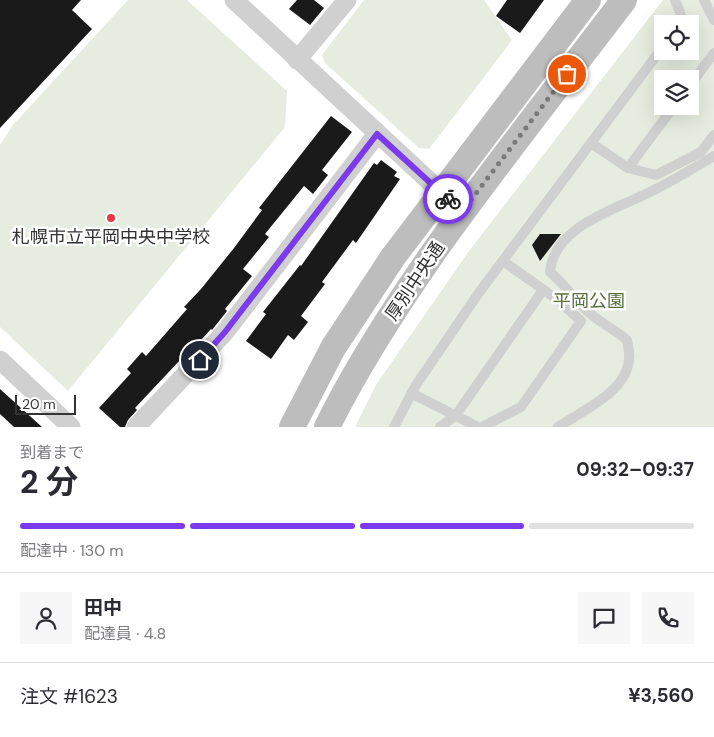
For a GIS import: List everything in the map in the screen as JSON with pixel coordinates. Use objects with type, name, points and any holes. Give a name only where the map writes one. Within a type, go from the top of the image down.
[{"type":"main road","name":"厚別中央通","points":[[292,427],[333,348],[392,256],[588,0]]},
{"type":"main road","name":"厚別中央通","points":[[327,427],[340,399],[393,311],[461,213],[624,0]]},
{"type":"street","points":[[234,0],[441,192],[461,213]]},
{"type":"street","points":[[297,60],[347,0]]},
{"type":"street","points":[[136,427],[225,332],[377,134]]},
{"type":"street","points":[[0,360],[71,427]]},
{"type":"lane","points":[[675,0],[681,15]]},
{"type":"lane","points":[[704,0],[714,20]]},
{"type":"lane","points":[[699,72],[714,53]]},
{"type":"lane","points":[[394,427],[412,393],[478,294],[654,59]]},
{"type":"lane","points":[[628,168],[667,115]]},
{"type":"lane","points":[[591,143],[628,168],[656,176],[701,152],[714,135]]},
{"type":"lane","points":[[558,427],[612,391],[622,381],[627,370],[629,358],[627,340],[601,323],[585,309],[550,272],[551,261],[562,243],[574,230],[602,214],[653,190],[714,156]]},
{"type":"lane","points":[[482,427],[521,408],[581,321],[558,300],[502,261]]},
{"type":"lane","points":[[440,427],[456,415],[543,290]]},
{"type":"lane","points":[[412,393],[478,427]]},
{"type":"green space","name":"札幌市立平岡中央中学校","points":[[128,0],[187,0],[287,91],[285,127],[68,391],[0,327],[0,145],[13,125]]},
{"type":"green space","points":[[364,0],[484,0],[512,40],[429,149],[419,148],[325,63],[322,55]]},
{"type":"green space","name":"平岡公園","points":[[663,0],[714,0],[714,427],[355,427],[376,385],[469,251]]},
{"type":"building","points":[[0,0],[81,0],[72,10],[92,29],[0,128]]},
{"type":"building","points":[[297,0],[314,0],[324,8],[310,25],[289,9]]},
{"type":"building","points":[[507,0],[544,0],[520,33],[496,16]]},
{"type":"building","points":[[331,116],[352,132],[322,170],[328,175],[313,194],[304,186],[265,234],[269,237],[243,269],[252,276],[225,309],[227,311],[212,330],[183,360],[181,359],[135,408],[137,410],[128,420],[125,427],[120,427],[99,408],[131,373],[127,369],[142,352],[146,356],[187,309],[184,307],[234,248],[262,210],[259,208]]},
{"type":"building","points":[[381,160],[397,172],[394,176],[400,179],[356,243],[353,240],[322,282],[325,284],[301,316],[308,322],[294,340],[288,335],[271,359],[246,341],[266,314],[263,312],[301,266],[374,163],[377,165]]},
{"type":"building","points":[[540,234],[561,234],[540,261],[532,245]]},
{"type":"building","points":[[0,389],[42,427],[14,427],[0,414]]},
{"type":"way so far","points":[[448,199],[461,213],[567,74]]},
{"type":"place","name":"札幌市立平岡中央中学校","points":[[111,218]]},
{"type":"route","points":[[200,360],[225,332],[377,134],[448,199]]}]
